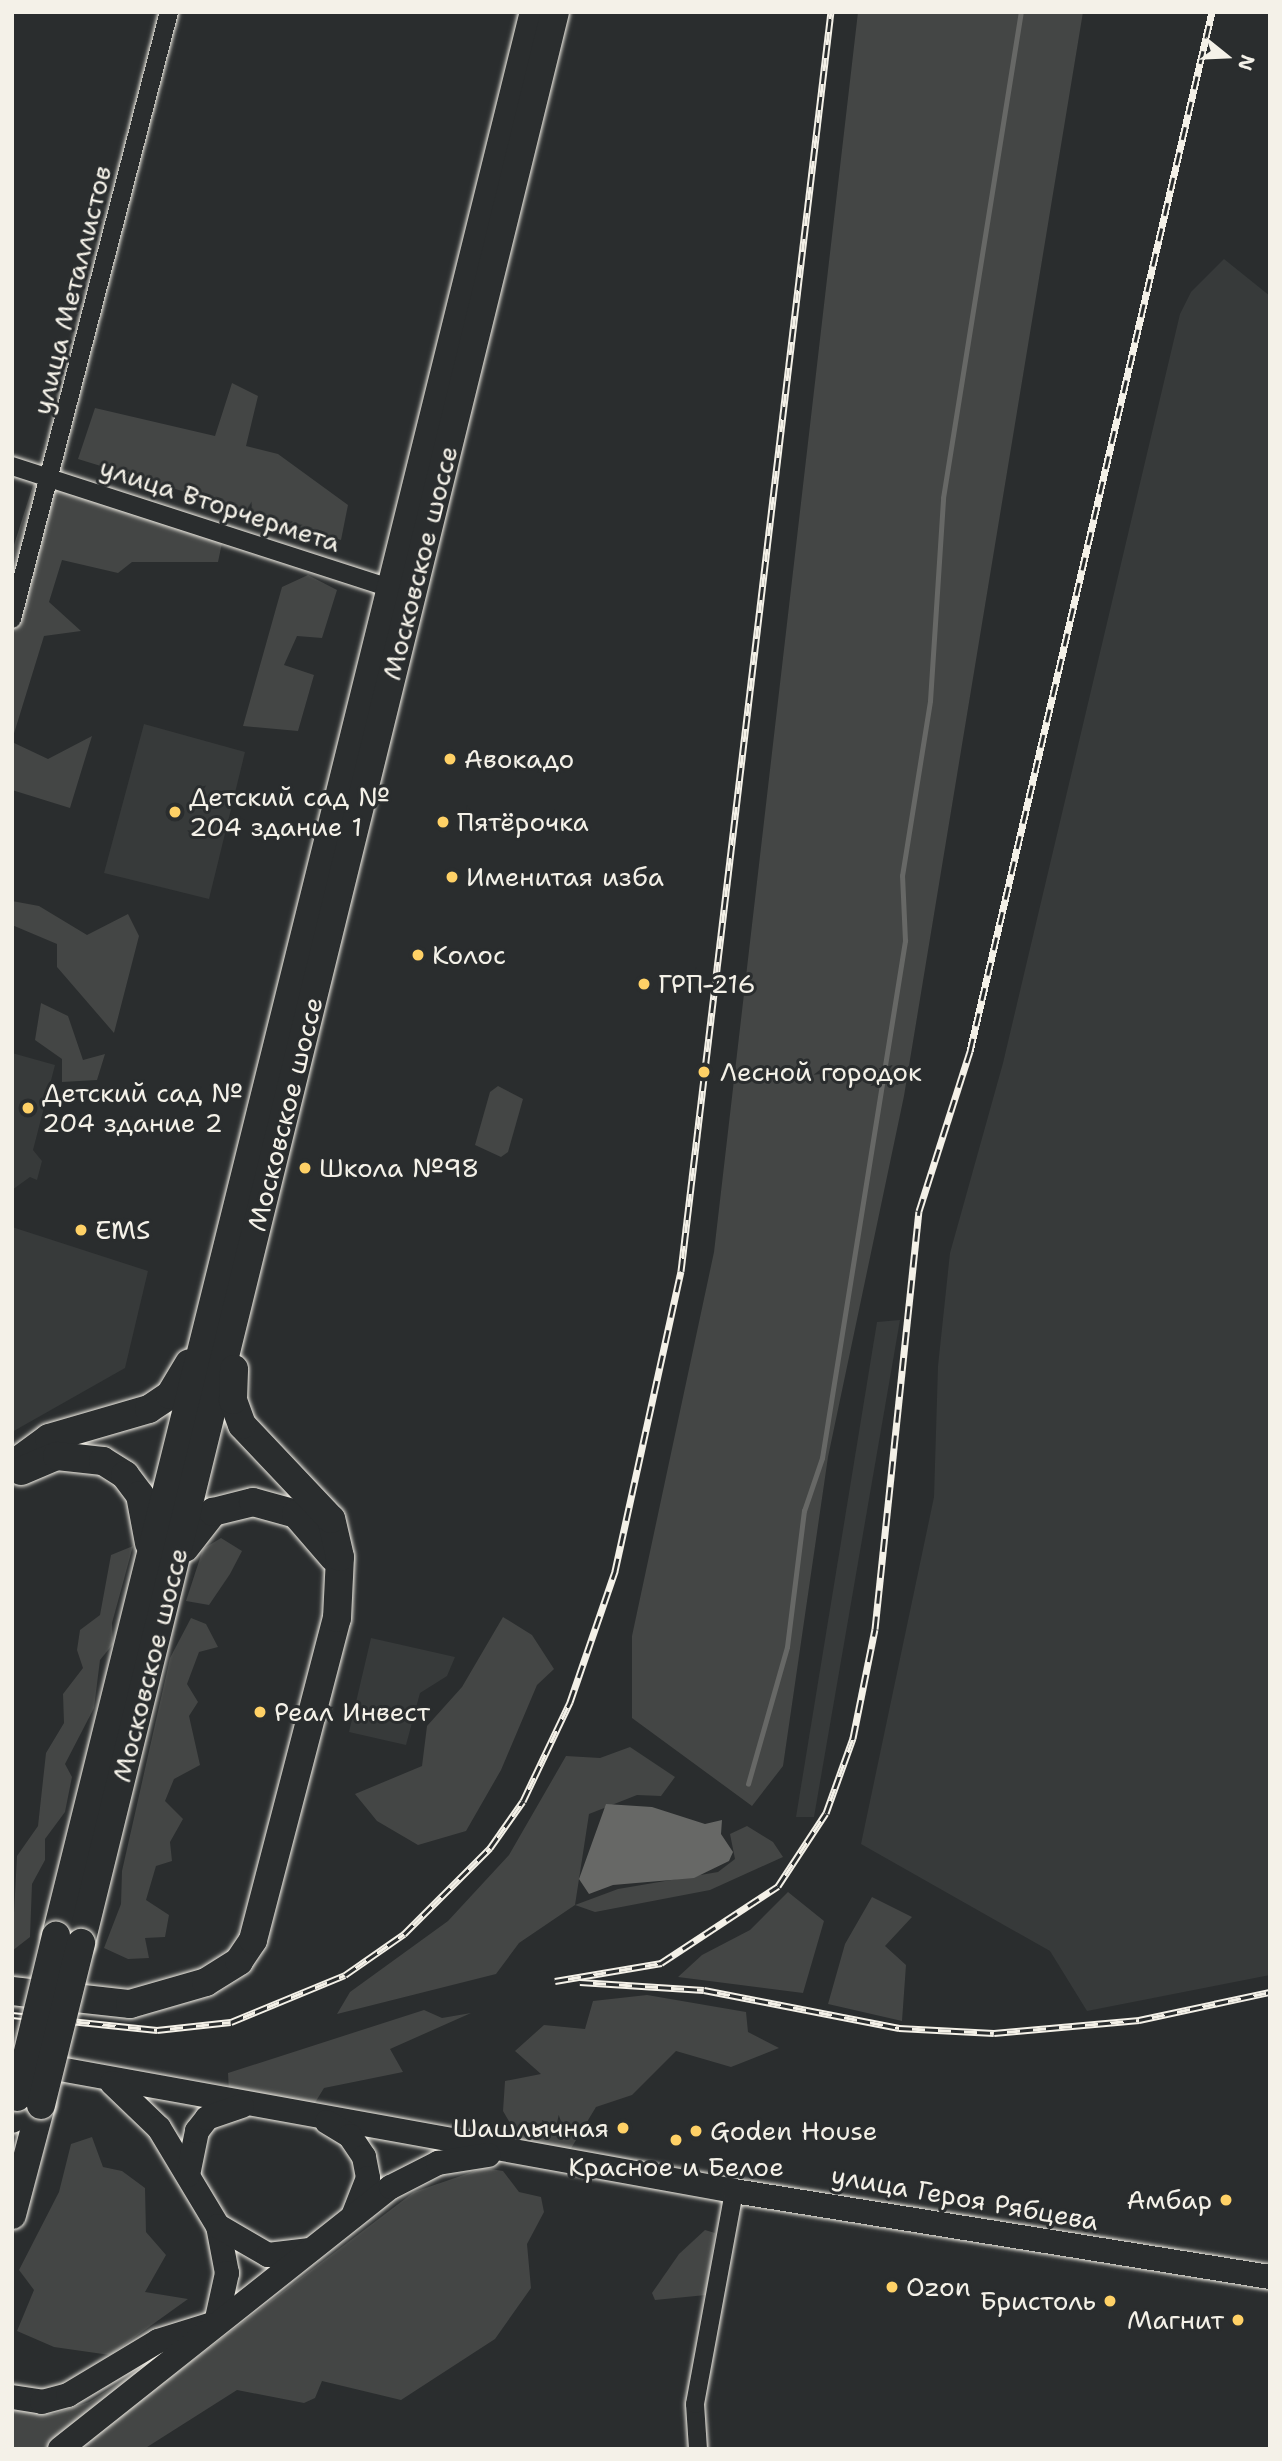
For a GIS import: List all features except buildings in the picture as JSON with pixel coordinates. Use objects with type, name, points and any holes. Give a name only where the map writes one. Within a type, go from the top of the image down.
[{"type":"main road","name":"Московское шоссе","points":[[12,2215],[24,2107],[69,1940],[400,592],[534,12]]},
{"type":"main road","name":"Московское шоссе","points":[[400,592],[555,12]]},
{"type":"main road","points":[[12,1465],[49,1438],[127,1417],[170,1395],[184,1377],[230,1287]]},
{"type":"main road","points":[[12,1991],[130,2004],[206,1982],[239,1961],[266,1901],[337,1619],[339,1573],[331,1519],[251,1437],[237,1413],[230,1287]]},
{"type":"main road","points":[[12,1476],[57,1456],[103,1461],[125,1475],[150,1528],[156,1588]]},
{"type":"main road","points":[[156,1588],[200,1525],[236,1504],[296,1514],[328,1545],[339,1573]]},
{"type":"main road","points":[[12,2060],[109,2081],[516,2153]]},
{"type":"main road","points":[[109,2081],[159,2128],[218,2226],[228,2273],[216,2323]]},
{"type":"main road","points":[[188,2175],[190,2150],[207,2118],[246,2105]]},
{"type":"main road","points":[[319,2117],[350,2136],[364,2157],[368,2178],[351,2220]]},
{"type":"main road","points":[[60,2449],[216,2323],[420,2170],[464,2157],[516,2153]]},
{"type":"main road","name":"улица Героя Рябцева","points":[[516,2153],[734,2191],[1270,2277]]},
{"type":"main road","points":[[218,2226],[268,2255],[313,2248]]},
{"type":"main road","points":[[12,2396],[41,2402],[68,2396],[158,2341],[216,2323]]},
{"type":"street","name":"улица Металлистов","points":[[12,619],[52,476],[169,12]]},
{"type":"street","name":"улица Вторчермета","points":[[12,466],[52,476],[400,592]]},
{"type":"street","points":[[698,2449],[695,2404],[734,2191]]},
{"type":"shaded area","points":[[858,12],[1083,12],[904,1096],[828,1457],[783,1766],[752,1806],[632,1718],[632,1636],[714,1252]]},
{"type":"shaded area","points":[[1224,259],[1270,296],[1270,1975],[1087,2011],[1050,1951],[861,1844],[934,1497],[938,1366],[950,1253],[1003,1063],[1180,314],[1191,292]]},
{"type":"shaded area","points":[[232,383],[258,396],[246,446],[278,454],[348,505],[341,540],[78,459],[95,408],[215,436]]},
{"type":"shaded area","points":[[34,482],[222,543],[218,562],[132,562],[118,573],[62,560],[49,602],[81,631],[44,636],[12,740],[12,551]]},
{"type":"shaded area","points":[[308,575],[337,590],[322,638],[297,636],[284,665],[314,675],[298,731],[243,726],[282,587]]},
{"type":"shaded area","name":"Детский сад № 204 здание 1","points":[[144,724],[245,752],[209,899],[104,873]]},
{"type":"shaded area","points":[[92,736],[70,808],[12,790],[12,742],[48,759]]},
{"type":"shaded area","points":[[12,901],[39,906],[87,935],[128,914],[139,936],[114,1033],[57,967],[57,944],[12,925]]},
{"type":"shaded area","points":[[41,1003],[68,1016],[83,1060],[105,1054],[97,1080],[62,1082],[62,1059],[35,1040]]},
{"type":"shaded area","name":"Детский сад № 204 здание 2","points":[[12,1053],[55,1065],[33,1150],[42,1161],[37,1180],[30,1177],[12,1190]]},
{"type":"shaded area","points":[[498,1086],[523,1099],[508,1152],[501,1157],[475,1145],[490,1092]]},
{"type":"shaded area","points":[[12,1227],[148,1271],[125,1368],[12,1432]]},
{"type":"shaded area","points":[[900,1320],[814,1817],[796,1817],[877,1322]]},
{"type":"shaded area","points":[[221,1538],[242,1551],[230,1574],[209,1605],[186,1601],[203,1549]]},
{"type":"shaded area","points":[[133,1546],[112,1623],[113,1644],[100,1660],[94,1708],[65,1764],[72,1777],[65,1812],[45,1839],[45,1860],[32,1884],[30,1937],[12,1951],[17,1856],[38,1826],[46,1753],[64,1723],[63,1694],[83,1668],[77,1650],[80,1630],[100,1615],[111,1555]]},
{"type":"shaded area","points":[[503,1617],[532,1635],[554,1669],[537,1685],[501,1770],[466,1831],[418,1845],[377,1821],[355,1794],[422,1766],[427,1726],[462,1687]]},
{"type":"shaded area","points":[[191,1618],[206,1624],[218,1647],[199,1652],[187,1684],[198,1702],[189,1716],[200,1765],[174,1779],[165,1801],[183,1819],[170,1842],[172,1861],[156,1866],[146,1900],[169,1915],[165,1937],[145,1938],[149,1958],[128,1959],[104,1948],[121,1904],[122,1871],[170,1658]]},
{"type":"shaded area","points":[[371,1638],[455,1657],[447,1676],[420,1693],[406,1745],[349,1732]]},
{"type":"shaded area","points":[[630,1747],[675,1777],[661,1796],[637,1795],[589,1814],[575,1905],[519,1943],[496,1974],[337,2014],[350,1992],[448,1921],[509,1855],[566,1756],[600,1758]]},
{"type":"shaded area","points":[[606,1804],[652,1807],[705,1824],[722,1820],[721,1834],[733,1852],[729,1861],[694,1878],[613,1885],[589,1894],[579,1879]]},
{"type":"shaded area","points":[[747,1826],[773,1842],[783,1857],[710,1890],[595,1912],[575,1905],[618,1889],[718,1872],[735,1859],[730,1834]]},
{"type":"shaded area","points":[[788,1892],[824,1921],[803,1993],[678,1977],[702,1955],[750,1930]]},
{"type":"shaded area","points":[[872,1897],[912,1917],[885,1946],[906,1965],[902,2021],[828,2004],[845,1944]]},
{"type":"shaded area","points":[[647,1995],[746,2012],[748,2032],[779,2048],[731,2067],[676,2051],[632,2095],[596,2107],[570,2150],[521,2142],[503,2111],[505,2081],[541,2074],[515,2051],[544,2025],[585,2029],[593,2001]]},
{"type":"shaded area","points":[[424,2010],[442,2018],[471,2013],[390,2049],[403,2072],[324,2088],[313,2106],[229,2092],[228,2073]]},
{"type":"shaded area","points":[[92,2137],[103,2167],[122,2171],[145,2188],[146,2232],[166,2255],[145,2292],[188,2299],[110,2355],[54,2347],[17,2331],[34,2290],[19,2270],[59,2192],[71,2144]]},
{"type":"shaded area","points":[[484,2168],[503,2171],[519,2192],[541,2197],[544,2212],[527,2244],[531,2288],[495,2339],[401,2400],[322,2381],[315,2398],[304,2403],[237,2390],[144,2449],[76,2449],[414,2192]]},
{"type":"shaded area","points":[[705,2230],[715,2233],[706,2295],[655,2300],[652,2293],[679,2254]]},
{"type":"shaded area","points":[[164,2354],[46,2449],[12,2449],[12,2410],[54,2414],[89,2402]]},
{"type":"waterway","points":[[748,1784],[787,1647],[804,1511],[822,1458],[905,941],[902,876],[930,701],[943,498],[1021,12]]},
{"type":"railway","points":[[12,2015],[157,2030],[231,2022],[345,1975],[404,1934],[490,1848],[523,1801],[570,1702],[615,1571],[681,1271],[831,12]]},
{"type":"railway","points":[[555,1981],[661,1963],[778,1886],[826,1813],[853,1738],[875,1629],[919,1211],[970,1051],[1212,12]]},
{"type":"railway","points":[[580,1982],[704,1990],[899,2028],[994,2033],[1139,2020],[1270,1992]]},
{"type":"place","name":"Авокадо","points":[[450,759]]},
{"type":"place","name":"Детский сад № 204 здание 1","points":[[175,812]]},
{"type":"place","name":"Пятёрочка","points":[[443,822]]},
{"type":"place","name":"Именитая изба","points":[[452,877]]},
{"type":"place","name":"Колос","points":[[418,955]]},
{"type":"place","name":"ГРП-216","points":[[644,984]]},
{"type":"place","name":"Лесной городок","points":[[704,1072]]},
{"type":"place","name":"Детский сад № 204 здание 2","points":[[28,1108]]},
{"type":"place","name":"Школа №98","points":[[305,1168]]},
{"type":"place","name":"EMS","points":[[81,1230]]},
{"type":"place","name":"Реал Инвест","points":[[260,1712]]},
{"type":"place","name":"Шашлычная","points":[[623,2128]]},
{"type":"place","name":"Goden House","points":[[696,2131]]},
{"type":"place","name":"Красное и Белое","points":[[676,2140]]},
{"type":"place","name":"Амбар","points":[[1226,2200]]},
{"type":"place","name":"Ozon","points":[[892,2287]]},
{"type":"place","name":"Бристоль","points":[[1110,2301]]},
{"type":"place","name":"Магнит","points":[[1238,2320]]}]
